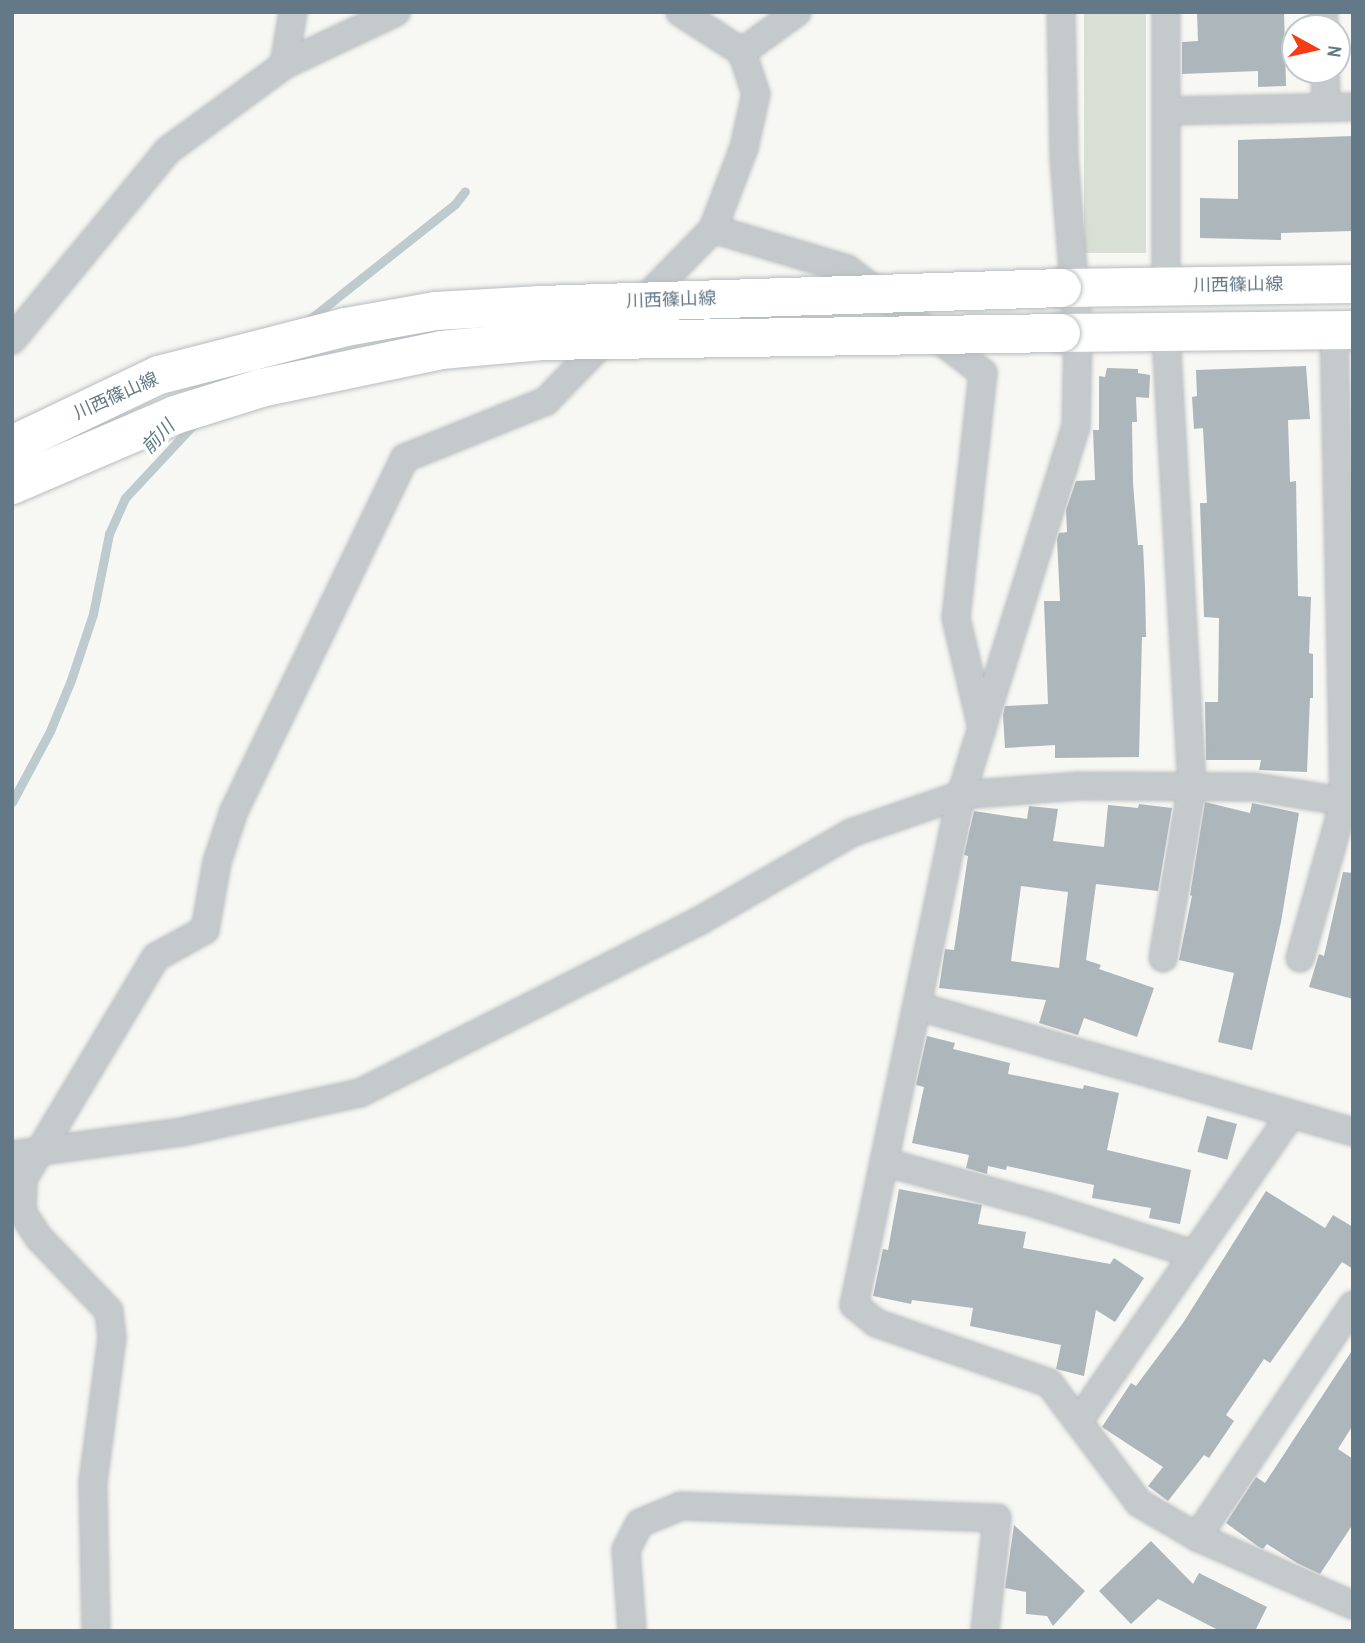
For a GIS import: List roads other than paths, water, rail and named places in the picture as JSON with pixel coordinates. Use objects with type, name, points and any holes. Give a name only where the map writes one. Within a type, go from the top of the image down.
[{"type":"main road","name":"川西篠山線","points":[[12,445],[159,375],[346,327],[436,311],[555,304],[1069,288],[1353,284]]},
{"type":"main road","points":[[12,485],[175,415],[261,388],[441,350],[542,341],[1166,330],[1343,330]]},
{"type":"street","points":[[284,65],[293,12]]},
{"type":"street","points":[[12,340],[167,151],[284,65],[396,12]]},
{"type":"street","points":[[96,1631],[93,1482],[111,1337],[109,1311],[39,1238],[22,1212],[23,1180],[156,957],[205,930],[217,862],[233,811],[405,458],[545,401],[713,229],[744,148],[756,94],[742,52],[680,12]]},
{"type":"street","points":[[742,52],[797,12]]},
{"type":"street","points":[[1061,12],[1070,333],[1076,426],[961,795],[854,1305],[876,1324],[1049,1383],[1139,1503],[1197,1538],[1353,1605]]},
{"type":"street","points":[[1166,12],[1166,286]]},
{"type":"street","points":[[1325,84],[1326,107]]},
{"type":"street","points":[[1168,111],[1353,107]]},
{"type":"street","points":[[713,229],[847,270],[983,373],[957,618],[982,728]]},
{"type":"street","points":[[1163,958],[1192,786],[1166,330]]},
{"type":"street","points":[[1300,958],[1348,803],[1343,330]]},
{"type":"street","points":[[12,1155],[182,1132],[360,1093],[701,920],[851,833],[961,795],[1077,786],[1255,787],[1348,803]]},
{"type":"street","points":[[917,1006],[1353,1132]]},
{"type":"street","points":[[1077,1422],[1291,1114]]},
{"type":"street","points":[[884,1162],[1037,1204],[1193,1254]]},
{"type":"street","points":[[1197,1538],[1353,1305]]},
{"type":"street","points":[[632,1631],[626,1550],[640,1523],[681,1506],[996,1518],[985,1631]]},
{"type":"waterway","name":"前川","points":[[305,323],[455,204],[465,191]]},
{"type":"waterway","name":"前川","points":[[12,802],[50,731],[71,680],[93,614],[109,534],[125,498],[194,424]]}]
